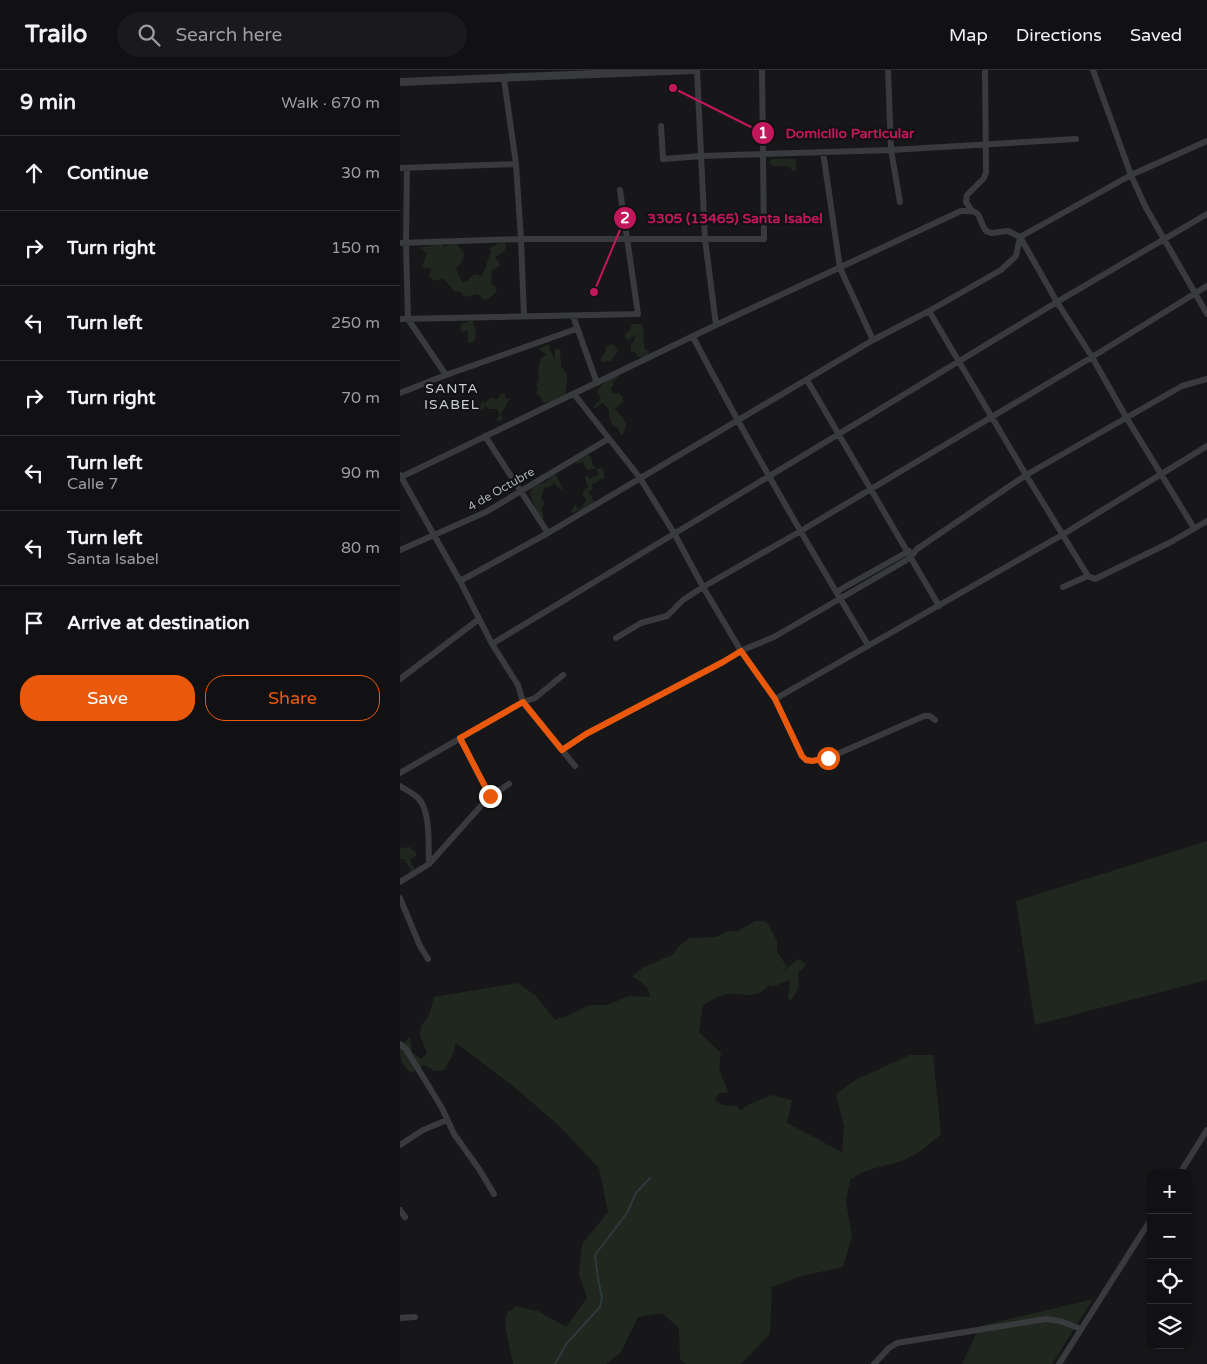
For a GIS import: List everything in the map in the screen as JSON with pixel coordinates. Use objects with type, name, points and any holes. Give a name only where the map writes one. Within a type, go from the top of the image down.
[{"type":"street","points":[[400,82],[504,79],[525,74],[696,70],[705,238],[716,325]]},
{"type":"street","points":[[403,243],[521,239],[764,239],[762,70]]},
{"type":"street","points":[[888,70],[891,150],[900,202]]},
{"type":"street","points":[[972,211],[966,202],[967,195],[984,178],[986,172],[985,70]]},
{"type":"street","points":[[1093,70],[1131,175],[1145,206],[1207,314]]},
{"type":"street","points":[[504,79],[516,164],[524,316]]},
{"type":"street","points":[[661,126],[662,159],[891,150],[1076,139]]},
{"type":"street","points":[[460,581],[548,532],[873,340],[1001,270],[1016,256],[1020,237],[1131,175],[1207,140]]},
{"type":"street","points":[[824,152],[840,268],[873,340]]},
{"type":"street","points":[[446,375],[408,319],[403,243],[403,168],[516,164]]},
{"type":"street","points":[[400,319],[638,314],[620,190]]},
{"type":"street","points":[[575,766],[523,702],[518,685],[492,644],[460,581],[401,476],[716,325],[961,211],[972,211],[980,215],[986,232],[1008,231],[1020,237],[1057,302],[1194,528]]},
{"type":"street","points":[[492,644],[1057,302],[1207,214]]},
{"type":"street","points":[[616,638],[641,623],[666,616],[683,600],[703,587],[799,532],[1207,286]]},
{"type":"street","points":[[929,311],[1088,576],[1095,579],[1207,521]]},
{"type":"street","points":[[573,316],[576,329],[597,383]]},
{"type":"street","points":[[400,393],[576,329]]},
{"type":"street","points":[[693,337],[736,420],[799,532],[868,645]]},
{"type":"street","points":[[838,595],[910,558],[917,549],[1026,475],[1182,386],[1207,379]]},
{"type":"street","points":[[807,380],[938,606]]},
{"type":"street","points":[[574,394],[640,478],[674,533],[741,651],[775,699],[802,756],[806,760],[812,761],[828,758],[924,716],[930,716],[935,720]]},
{"type":"street","points":[[486,436],[548,532]]},
{"type":"street","name":"4 de Octubre","points":[[400,550],[486,512],[608,439]]},
{"type":"street","points":[[775,699],[1062,535],[1207,446]]},
{"type":"street","points":[[562,750],[586,734],[741,651],[774,637],[906,551],[917,549]]},
{"type":"street","points":[[1063,587],[1088,576]]},
{"type":"street","points":[[400,679],[479,619]]},
{"type":"street","points":[[400,773],[523,702],[540,695],[563,675]]},
{"type":"street","points":[[460,738],[490,796]]},
{"type":"street","points":[[400,882],[429,864],[490,796],[509,784]]},
{"type":"street","points":[[400,786],[419,798],[424,807],[427,821],[429,864]]},
{"type":"street","points":[[400,898],[420,946],[428,959]]},
{"type":"street","points":[[400,1044],[406,1049],[448,1120],[454,1134],[494,1194]]},
{"type":"street","points":[[400,1145],[423,1130],[448,1120]]},
{"type":"street","points":[[1183,1169],[1207,1130]]},
{"type":"street","points":[[400,1210],[405,1217]]},
{"type":"street","points":[[1059,1364],[1147,1225]]},
{"type":"street","points":[[400,1318],[415,1317]]},
{"type":"street","points":[[874,1364],[889,1348],[897,1343],[1046,1319],[1060,1321],[1081,1329]]},
{"type":"shaded area","points":[[771,159],[796,159],[796,170],[793,171],[788,166],[773,166],[769,163]]},
{"type":"shaded area","points":[[499,243],[505,243],[506,246],[504,252],[495,257],[500,264],[499,266],[492,270],[491,283],[497,288],[494,294],[485,301],[478,294],[465,297],[461,292],[454,291],[443,278],[438,281],[432,279],[429,275],[431,269],[422,266],[427,253],[419,248],[440,244],[445,247],[450,244],[458,245],[464,253],[463,260],[456,269],[462,282],[466,282],[474,274],[482,276],[491,252],[489,248]]},
{"type":"shaded area","points":[[473,321],[476,331],[475,340],[472,343],[468,342],[468,332],[460,330],[461,324]]},
{"type":"shaded area","points":[[632,324],[641,324],[644,330],[644,348],[649,352],[643,358],[631,351],[631,344],[636,334],[628,340],[625,337]]},
{"type":"shaded area","points":[[549,344],[555,359],[555,348],[561,350],[561,367],[566,374],[567,380],[565,395],[544,403],[536,393],[538,389],[536,385],[539,380],[538,369],[541,358],[547,355],[539,349]]},
{"type":"shaded area","points":[[612,344],[618,351],[611,361],[601,361],[606,347]]},
{"type":"shaded area","points":[[616,373],[618,377],[613,382],[611,388],[613,394],[619,393],[623,397],[623,402],[615,409],[627,424],[621,435],[617,427],[613,426],[609,417],[609,410],[603,403],[595,408],[593,407],[601,398],[597,392],[599,389]]},
{"type":"shaded area","points":[[501,394],[505,394],[506,398],[511,399],[507,402],[501,413],[503,419],[498,421],[497,419],[500,415],[497,409],[489,409],[484,404],[484,409],[480,410],[478,406],[482,404],[482,401],[485,403],[490,398],[497,399]]},
{"type":"shaded area","points":[[588,455],[592,458],[593,466],[597,469],[602,468],[604,478],[592,484],[593,489],[588,491],[594,501],[593,504],[573,513],[571,511],[576,504],[577,509],[581,508],[586,500],[582,493],[588,487],[585,478],[587,475],[590,479],[599,474],[596,469],[587,470],[583,462],[575,464]]},
{"type":"shaded area","points":[[552,475],[556,475],[562,488],[561,490],[554,483],[545,487],[541,498],[545,504],[541,508],[544,518],[542,518],[538,514],[529,492],[536,485],[546,482]]},
{"type":"shaded area","points":[[1207,841],[1207,980],[1035,1025],[1016,901]]},
{"type":"shaded area","points":[[411,847],[416,852],[416,856],[411,858],[410,861],[416,871],[408,873],[411,871],[404,859],[400,859],[400,848]]},
{"type":"shaded area","points":[[755,921],[764,921],[768,924],[777,941],[777,951],[787,967],[783,972],[798,959],[806,965],[798,973],[799,987],[792,999],[789,1000],[788,998],[790,982],[788,980],[773,987],[769,985],[754,995],[726,995],[715,998],[703,1005],[699,1032],[721,1053],[719,1068],[728,1092],[718,1094],[715,1100],[723,1105],[737,1106],[741,1111],[746,1106],[771,1095],[792,1100],[787,1123],[842,1152],[844,1126],[836,1094],[857,1079],[910,1055],[933,1055],[941,1134],[907,1159],[868,1170],[850,1180],[846,1201],[852,1237],[843,1267],[801,1276],[772,1287],[770,1334],[741,1364],[686,1364],[680,1360],[679,1328],[662,1313],[638,1317],[621,1352],[606,1364],[513,1364],[505,1320],[508,1311],[514,1309],[513,1306],[538,1311],[566,1327],[587,1298],[579,1275],[582,1244],[608,1212],[599,1168],[557,1124],[513,1086],[456,1043],[453,1054],[444,1070],[434,1071],[424,1065],[412,1073],[405,1068],[400,1054],[400,1046],[410,1037],[412,1052],[421,1059],[427,1054],[420,1035],[421,1026],[429,1015],[434,997],[518,983],[536,996],[555,1020],[590,1005],[608,1005],[628,996],[650,997],[647,987],[632,976],[644,967],[674,954],[678,947],[689,938],[716,937],[729,931],[738,931]]},
{"type":"shaded area","points":[[1093,1299],[1052,1364],[962,1364],[980,1326]]},
{"type":"waterway","points":[[555,1364],[567,1343],[600,1307],[602,1298],[595,1255],[627,1213],[636,1193],[650,1178]]},
{"type":"place","name":"Domicilio Particular","points":[[673,88]]},
{"type":"place","name":"3305 (13465) Santa Isabel","points":[[594,292]]},
{"type":"district","name":"SANTA ISABEL","points":[[452,396]]},
{"type":"route","points":[[490,796],[460,738],[523,702],[562,750],[586,734],[656,699],[741,651],[775,699],[802,756],[806,760],[812,761],[828,758]]}]
